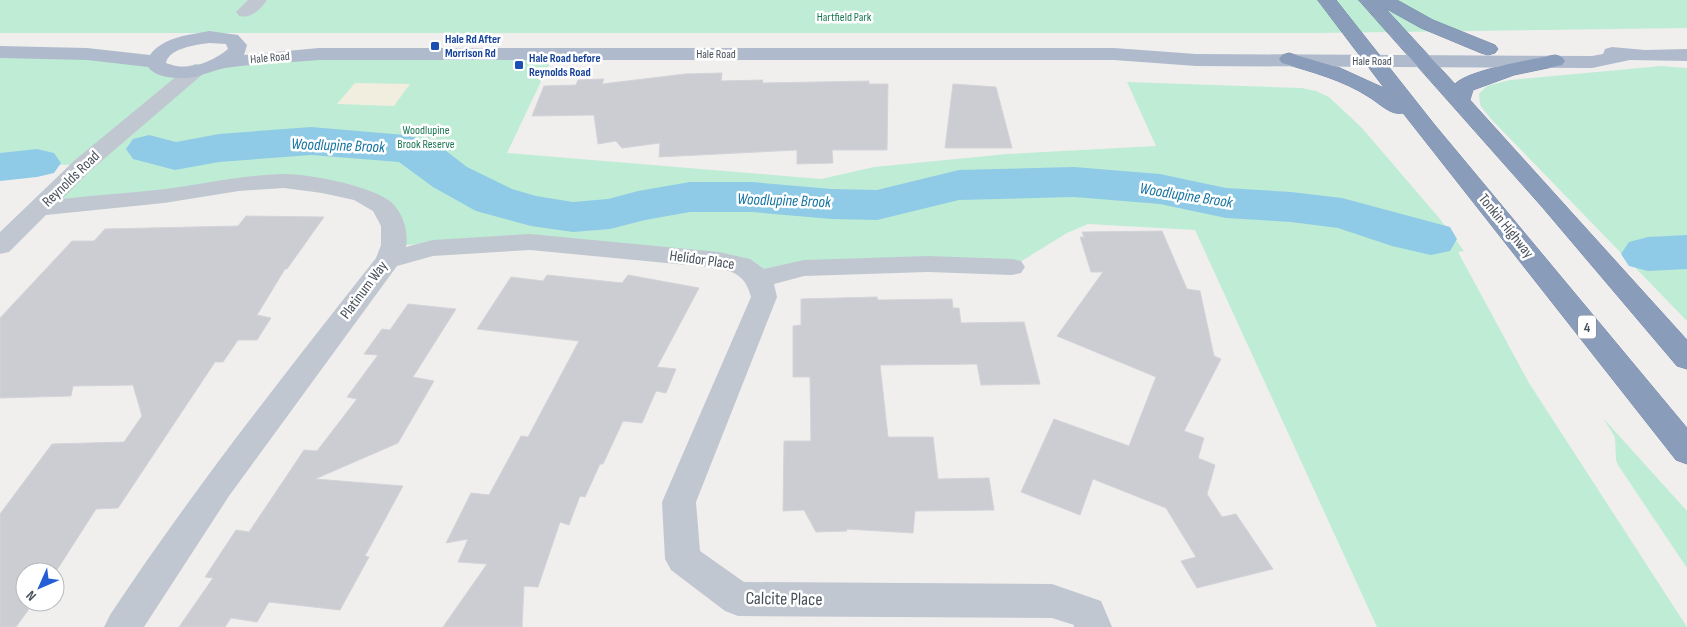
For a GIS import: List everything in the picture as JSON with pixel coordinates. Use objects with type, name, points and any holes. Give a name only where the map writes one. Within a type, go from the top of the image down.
[{"type":"highway","name":"Tonkin Highway","points":[[1327,0],[1426,129],[1687,451]]},
{"type":"highway","points":[[1368,0],[1551,203],[1687,359]]},
{"type":"highway","points":[[1384,0],[1427,24],[1488,49]]},
{"type":"highway","points":[[1289,59],[1316,66],[1368,86],[1385,96],[1426,129]]},
{"type":"highway","points":[[1459,101],[1464,86],[1481,78],[1499,72],[1555,61]]},
{"type":"main road","name":"Hale Road","points":[[181,43],[209,37],[221,37],[231,39],[238,46],[319,54]]},
{"type":"main road","points":[[87,54],[160,66],[163,52],[181,43]]},
{"type":"main road","points":[[0,52],[87,54],[181,43]]},
{"type":"main road","points":[[221,63],[237,51],[238,46]]},
{"type":"main road","name":"Hale Road","points":[[1114,54],[1184,48],[1416,54],[1592,62],[1629,55]]},
{"type":"main road","name":"Hale Road","points":[[1416,54],[1488,49],[1576,50],[1629,55],[1687,55]]},
{"type":"main road","name":"Hale Road","points":[[160,66],[178,72],[196,70],[221,63],[319,54],[1114,54],[1196,60],[1289,59],[1368,54]]},
{"type":"street","name":"Reynolds Road","points":[[142,113],[160,66]]},
{"type":"street","name":"Reynolds Road","points":[[0,246],[83,165],[142,113],[196,70]]},
{"type":"street","name":"Platinum Way","points":[[40,208],[164,196],[239,184],[284,181],[322,186],[362,195],[383,207],[393,226],[394,245],[388,260],[265,422],[161,565],[124,627]]},
{"type":"street","name":"Helidor Place","points":[[388,260],[433,248],[530,242],[719,260],[741,265],[759,279]]},
{"type":"street","points":[[759,279],[804,268],[928,264],[1012,266]]},
{"type":"street","name":"Calcite Place","points":[[759,279],[764,297],[679,502],[683,559],[738,599],[1052,602],[1088,614],[1093,627]]},
{"type":"green space","name":"Hartfield Park","points":[[0,0],[1687,0],[1687,28],[1317,33],[0,33]]},
{"type":"green space","name":"Woodlupine Brook Reserve","points":[[0,52],[87,54],[164,70],[319,54],[554,54],[507,153],[821,179],[874,167],[1007,154],[1156,146],[1127,82],[1302,88],[1316,91],[1329,97],[1362,128],[1440,219],[1464,251],[1458,252],[1529,383],[1687,627],[1377,627],[1195,230],[1088,224],[1067,233],[1012,267],[804,268],[759,279],[741,265],[530,242],[394,245],[383,207],[284,181],[40,208],[82,165],[0,164]]},
{"type":"green space","points":[[1661,66],[1687,68],[1687,321],[1491,119],[1480,105],[1479,94],[1487,86],[1510,80]]},
{"type":"green space","points":[[1603,418],[1687,511],[1687,568],[1618,465],[1615,437]]},
{"type":"sand","points":[[355,83],[410,84],[394,106],[337,104]]},
{"type":"building","points":[[722,73],[721,81],[763,80],[762,83],[869,81],[869,84],[888,84],[887,150],[832,150],[833,163],[797,164],[797,150],[659,157],[660,143],[622,148],[616,141],[598,144],[594,115],[532,116],[544,86],[576,85],[578,80],[604,79],[602,84],[685,74]]},
{"type":"building","points":[[953,84],[996,87],[1012,148],[945,148]]},
{"type":"building","points":[[246,216],[324,217],[287,269],[285,269],[257,315],[271,318],[257,340],[238,340],[223,362],[215,362],[118,508],[96,509],[62,562],[15,562],[15,612],[27,612],[16,627],[0,627],[0,514],[52,444],[124,442],[142,416],[133,385],[73,386],[71,396],[0,398],[0,318],[72,241],[94,241],[105,229],[238,226]]},
{"type":"building","points":[[1162,231],[1187,289],[1200,291],[1214,356],[1221,359],[1184,431],[1204,438],[1198,458],[1215,465],[1207,494],[1222,517],[1236,514],[1273,569],[1197,588],[1181,561],[1196,557],[1166,508],[1093,479],[1080,515],[1021,492],[1054,419],[1129,446],[1156,377],[1057,336],[1103,272],[1091,272],[1080,237],[1084,237],[1082,232]]},
{"type":"building","points":[[547,275],[622,283],[628,275],[699,288],[657,367],[676,369],[666,393],[656,391],[642,423],[623,421],[585,497],[580,496],[569,525],[560,522],[538,587],[524,586],[522,627],[443,627],[487,564],[458,562],[468,539],[446,543],[471,493],[489,495],[521,436],[528,437],[579,341],[477,329],[511,277],[543,281]]},
{"type":"building","points":[[877,297],[878,300],[952,299],[953,308],[959,308],[961,323],[1024,322],[1040,384],[981,385],[977,364],[880,365],[888,437],[933,437],[938,479],[989,478],[994,510],[915,511],[913,533],[846,529],[847,531],[816,532],[804,510],[783,511],[784,441],[811,441],[810,377],[793,377],[793,326],[801,325],[801,299]]},
{"type":"building","points":[[408,304],[456,309],[413,377],[434,381],[398,443],[315,479],[403,486],[365,556],[369,557],[340,610],[269,602],[257,622],[231,618],[225,627],[179,627],[213,578],[205,577],[236,530],[249,532],[304,450],[317,451],[357,399],[347,397],[378,355],[364,354],[382,329],[390,330]]},
{"type":"waterway","name":"Woodlupine Brook","points":[[149,149],[175,156],[219,148],[311,141],[405,149],[420,154],[450,177],[494,200],[531,211],[573,217],[610,214],[638,206],[690,197],[752,197],[832,204],[877,205],[959,185],[1074,182],[1160,189],[1226,203],[1291,207],[1342,213],[1410,235],[1431,239]]},
{"type":"waterway","name":"Woodlupine Brook","points":[[0,167],[37,163]]},
{"type":"waterway","name":"Woodlupine Brook","points":[[1648,254],[1687,252]]},
{"type":"place","name":"Hale Rd After Morrison Rd","points":[[435,46]]},
{"type":"place","name":"Hale Road before Reynolds Road","points":[[519,65]]}]
